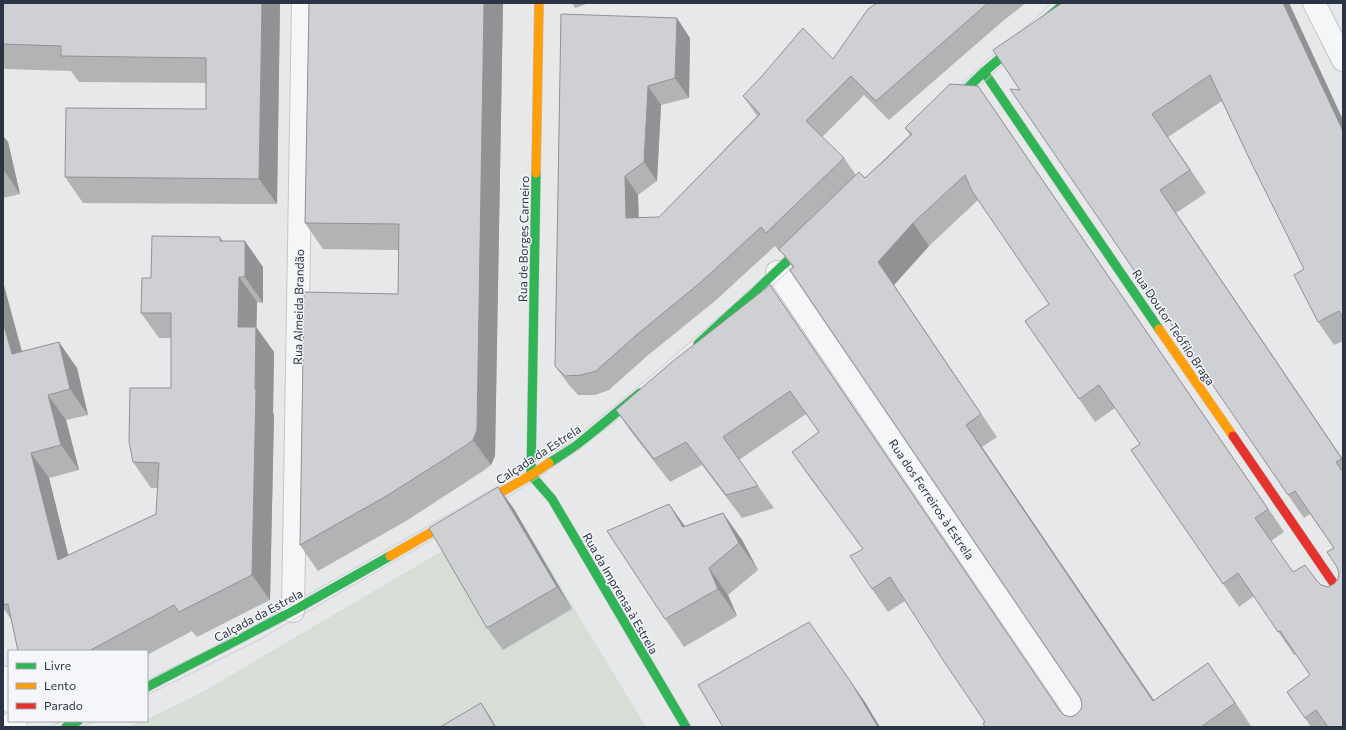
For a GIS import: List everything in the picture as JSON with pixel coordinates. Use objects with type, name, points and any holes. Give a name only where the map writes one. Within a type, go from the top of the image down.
[{"type":"street","name":"Rua Almeida Brandão","points":[[293,611],[303,3]]},
{"type":"street","name":"Rua de Borges Carneiro","points":[[531,475],[539,3]]},
{"type":"street","points":[[944,110],[984,72],[1065,3]]},
{"type":"street","points":[[1314,3],[1343,60]]},
{"type":"street","name":"Rua Doutor Teófilo Braga","points":[[984,72],[1343,597]]},
{"type":"street","points":[[691,350],[777,272],[816,234]]},
{"type":"street","name":"Rua dos Ferreiros à Estrela","points":[[777,272],[1086,727]]},
{"type":"street","name":"Calçada da Estrela","points":[[148,686],[293,611],[531,475],[576,446],[649,385]]},
{"type":"street","name":"Rua da Imprensa à Estrela","points":[[531,475],[552,499],[686,727]]},
{"type":"street","points":[[3,677],[8,697]]},
{"type":"street","points":[[66,727],[76,722]]},
{"type":"shaded area","points":[[514,509],[646,727],[129,727],[140,722],[148,722],[148,719],[197,695]]},
{"type":"building","points":[[3,3],[262,3],[259,179],[65,177],[66,108],[206,109],[206,58],[61,56],[61,46],[3,44]]},
{"type":"building","points":[[309,3],[484,3],[477,430],[473,440],[465,446],[388,495],[300,545],[304,292],[398,294],[399,224],[305,223]]},
{"type":"building","points":[[877,3],[988,3],[876,101],[851,76],[806,121],[844,158],[766,233],[761,227],[701,282],[634,337],[596,371],[581,375],[565,376],[555,366],[561,14],[677,18],[675,78],[648,86],[644,162],[625,176],[626,218],[659,217],[760,114],[743,96],[803,28],[833,59],[868,9]]},
{"type":"building","points":[[1062,3],[1283,3],[1343,131],[1343,318],[1339,311],[1318,322],[1294,275],[1304,269],[1210,75],[1152,114],[1190,170],[1160,190],[1342,459],[1336,462],[1343,472],[1343,727],[1328,727],[1316,710],[1305,718],[1287,692],[1310,675],[1280,631],[1278,632],[1238,573],[1223,584],[1131,450],[1140,444],[1099,385],[1079,399],[1025,321],[1049,304],[972,191],[965,175],[913,223],[878,262],[981,414],[966,425],[1153,701],[1208,663],[1235,703],[1201,727],[985,727],[983,723],[985,722],[890,577],[872,589],[850,556],[863,549],[792,452],[819,432],[790,391],[723,437],[758,486],[726,495],[686,442],[654,459],[616,410],[672,362],[770,285],[1060,711],[1064,715],[1071,717],[1077,714],[1081,709],[1082,704],[1080,697],[790,270],[794,267],[779,249],[859,172],[865,178],[912,134],[905,128],[950,84],[978,86],[1268,509],[1255,518],[1293,572],[1305,565],[1321,585],[1328,587],[1334,584],[1338,579],[1339,573],[1337,567],[1327,552],[1334,548],[1295,491],[1288,495],[1010,89],[1020,90],[993,50]]},
{"type":"building","points":[[152,236],[220,237],[220,241],[245,241],[245,277],[239,277],[238,327],[256,327],[252,575],[179,612],[174,605],[91,650],[18,650],[8,604],[3,605],[3,322],[12,354],[59,342],[70,389],[48,395],[61,445],[31,453],[58,560],[156,514],[159,463],[133,462],[129,441],[130,388],[171,388],[171,313],[141,313],[142,278],[151,278]]},
{"type":"building","points":[[498,487],[557,587],[487,628],[429,528]]},
{"type":"building","points":[[669,504],[683,527],[723,513],[739,543],[709,568],[718,589],[665,619],[607,531]]},
{"type":"building","points":[[809,622],[851,682],[878,727],[723,727],[698,685]]},
{"type":"building","points":[[481,703],[495,727],[440,727]]},
{"type":"tram line","points":[[954,92],[988,59],[1036,18],[1051,3]]},
{"type":"tram line","points":[[970,95],[1011,57]]},
{"type":"tram line","points":[[858,185],[918,127]]},
{"type":"tram line","points":[[148,680],[236,636],[512,478],[566,445],[647,379],[749,291],[793,248]]},
{"type":"tram line","points":[[763,295],[801,259]]},
{"type":"tram line","points":[[496,504],[564,459],[630,410]]},
{"type":"tram line","points":[[148,695],[257,641],[445,532]]},
{"type":"tram line","points":[[50,727],[60,722]]},
{"type":"tram line","points":[[81,727],[92,722]]},
{"type":"traffic: fast","points":[[949,106],[984,72],[1065,3]]},
{"type":"traffic: fast","points":[[984,72],[1159,329]]},
{"type":"traffic: fast","points":[[531,475],[536,173]]},
{"type":"traffic: fast","points":[[698,344],[809,241]]},
{"type":"traffic: fast","points":[[549,463],[576,446],[640,393]]},
{"type":"traffic: fast","points":[[531,475],[552,499],[686,727]]},
{"type":"traffic: fast","points":[[148,686],[293,611],[390,556]]},
{"type":"traffic: fast","points":[[66,727],[76,722]]},
{"type":"traffic: slow","points":[[536,173],[539,3]]},
{"type":"traffic: slow","points":[[1159,329],[1233,436]]},
{"type":"traffic: slow","points":[[390,556],[531,475],[549,463]]},
{"type":"traffic: jam","points":[[1233,436],[1343,597]]}]
